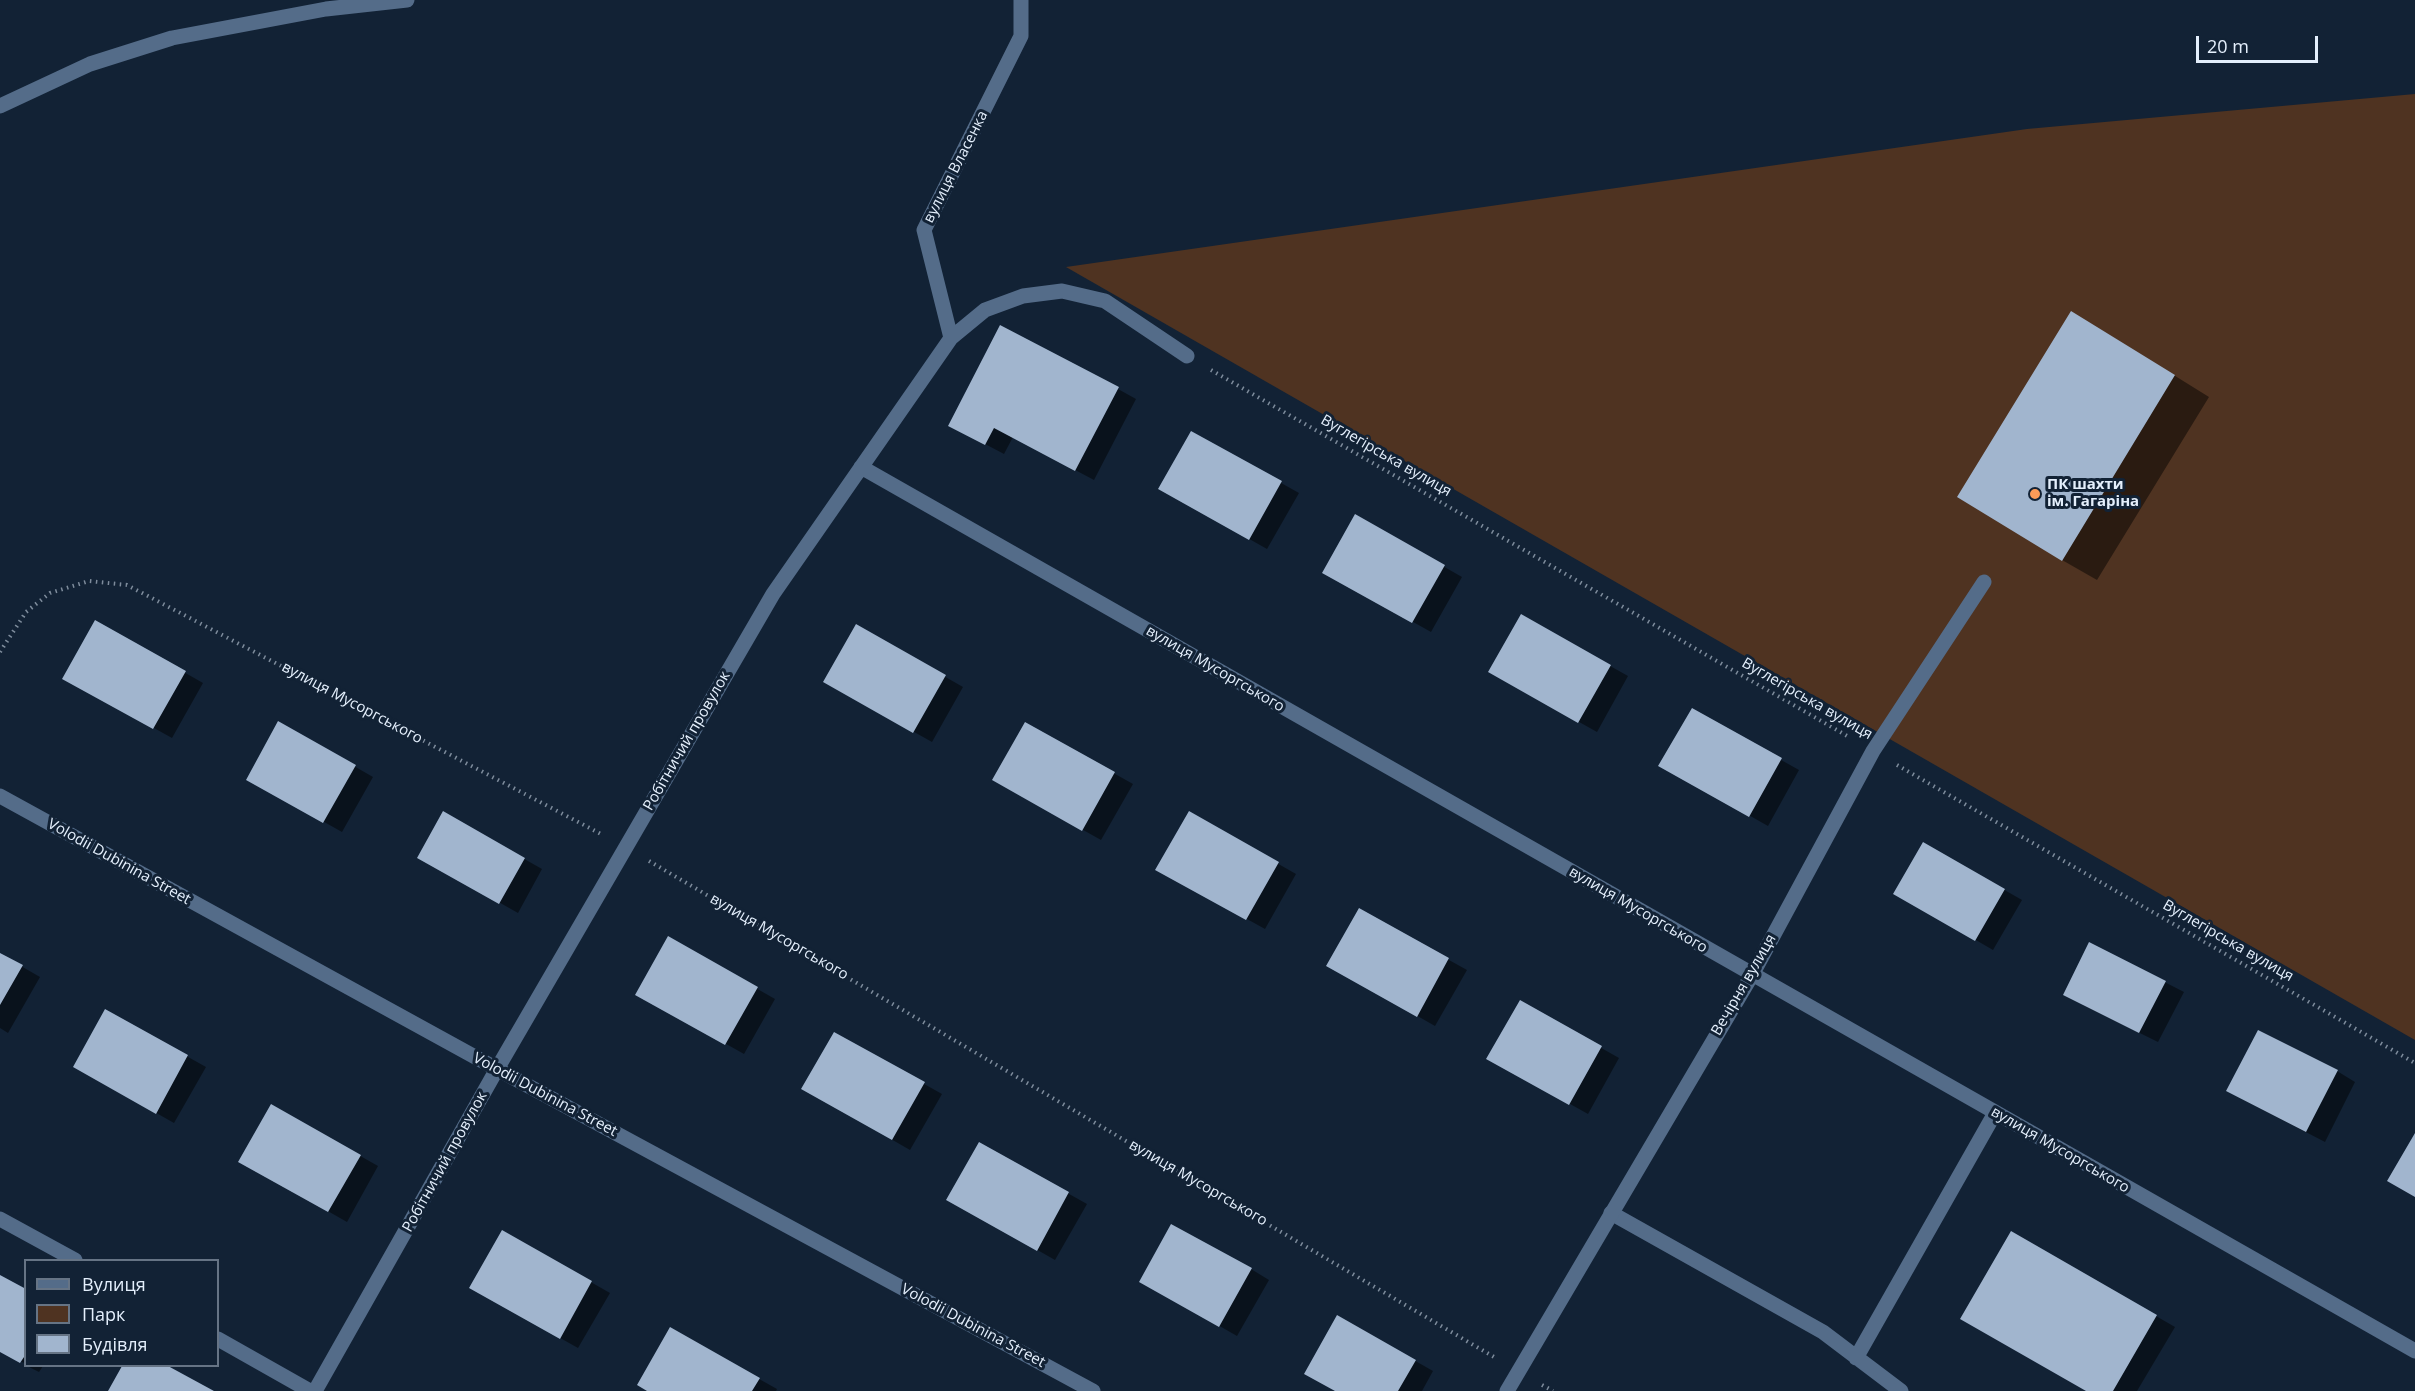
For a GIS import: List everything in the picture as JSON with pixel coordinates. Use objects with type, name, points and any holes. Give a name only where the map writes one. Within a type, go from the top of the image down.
[{"type":"street","points":[[0,106],[90,64],[172,38],[326,9],[407,0]]},
{"type":"street","name":"вулиця Власенка","points":[[951,338],[924,230],[1022,36],[1022,0]]},
{"type":"street","name":"Робітничий провулок","points":[[315,1391],[497,1069],[773,594],[951,338],[985,310],[1023,296],[1062,291],[1105,301],[1187,356]]},
{"type":"street","name":"вулиця Мусоргського","points":[[861,467],[2415,1351]]},
{"type":"street","name":"Вечірня вулиця","points":[[1507,1391],[1752,975],[1873,752],[1984,582]]},
{"type":"street","name":"Volodii Dubinina Street","points":[[0,796],[497,1069],[1093,1391]]},
{"type":"street","points":[[1856,1358],[1995,1113]]},
{"type":"street","points":[[1611,1213],[1770,1300],[1823,1332],[1901,1391]]},
{"type":"street","points":[[0,1219],[73,1259]]},
{"type":"street","points":[[219,1341],[310,1391]]},
{"type":"path","name":"Вуглегірська вулиця","points":[[1187,356],[2415,1063]]},
{"type":"path","name":"вулиця Мусоргського","points":[[0,652],[26,612],[50,593],[89,581],[127,585],[626,847],[1553,1391]]},
{"type":"green space","points":[[2415,94],[2415,1040],[1066,267],[2027,129]]},
{"type":"building","points":[[2071,311],[2175,375],[2062,561],[1957,497]]},
{"type":"building","points":[[1000,325],[1119,387],[1075,471],[994,428],[985,445],[948,426]]},
{"type":"building","points":[[1191,431],[1282,481],[1249,540],[1158,489]]},
{"type":"building","points":[[1355,514],[1445,565],[1412,623],[1322,573]]},
{"type":"building","points":[[1521,614],[1611,665],[1578,723],[1488,672]]},
{"type":"building","points":[[95,620],[186,671],[153,729],[62,679]]},
{"type":"building","points":[[856,624],[946,675],[913,733],[823,682]]},
{"type":"building","points":[[1692,708],[1782,758],[1749,817],[1658,766]]},
{"type":"building","points":[[278,721],[356,765],[323,823],[246,780]]},
{"type":"building","points":[[1025,722],[1115,772],[1082,831],[992,780]]},
{"type":"building","points":[[443,811],[525,858],[499,904],[417,858]]},
{"type":"building","points":[[1189,811],[1279,862],[1246,920],[1155,870]]},
{"type":"building","points":[[1923,842],[2005,889],[1975,941],[1893,894]]},
{"type":"building","points":[[1359,908],[1449,958],[1417,1017],[1326,966]]},
{"type":"building","points":[[668,936],[758,987],[725,1045],[635,995]]},
{"type":"building","points":[[2089,942],[2166,981],[2139,1033],[2063,995]]},
{"type":"building","points":[[0,953],[23,965],[0,1005]]},
{"type":"building","points":[[1520,1000],[1602,1046],[1569,1105],[1486,1059]]},
{"type":"building","points":[[105,1009],[188,1055],[156,1114],[73,1067]]},
{"type":"building","points":[[2258,1030],[2338,1070],[2306,1132],[2226,1091]]},
{"type":"building","points":[[834,1032],[925,1082],[892,1140],[801,1089]]},
{"type":"building","points":[[271,1104],[361,1155],[328,1212],[238,1162]]},
{"type":"building","points":[[2415,1133],[2415,1197],[2387,1181]]},
{"type":"building","points":[[979,1142],[1069,1192],[1037,1251],[946,1200]]},
{"type":"building","points":[[1171,1224],[1252,1268],[1219,1327],[1139,1282]]},
{"type":"building","points":[[502,1230],[592,1281],[560,1339],[469,1288]]},
{"type":"building","points":[[2011,1231],[2157,1315],[2113,1391],[2086,1391],[1960,1319]]},
{"type":"building","points":[[0,1275],[24,1288],[24,1357],[20,1363],[0,1352]]},
{"type":"building","points":[[1337,1315],[1416,1360],[1398,1391],[1335,1391],[1304,1374]]},
{"type":"building","points":[[670,1327],[760,1378],[752,1391],[647,1391],[637,1385]]},
{"type":"building","points":[[121,1367],[170,1367],[214,1391],[108,1391]]},
{"type":"place","name":"ПК шахти ім. Гагаріна","points":[[2035,494]]}]
